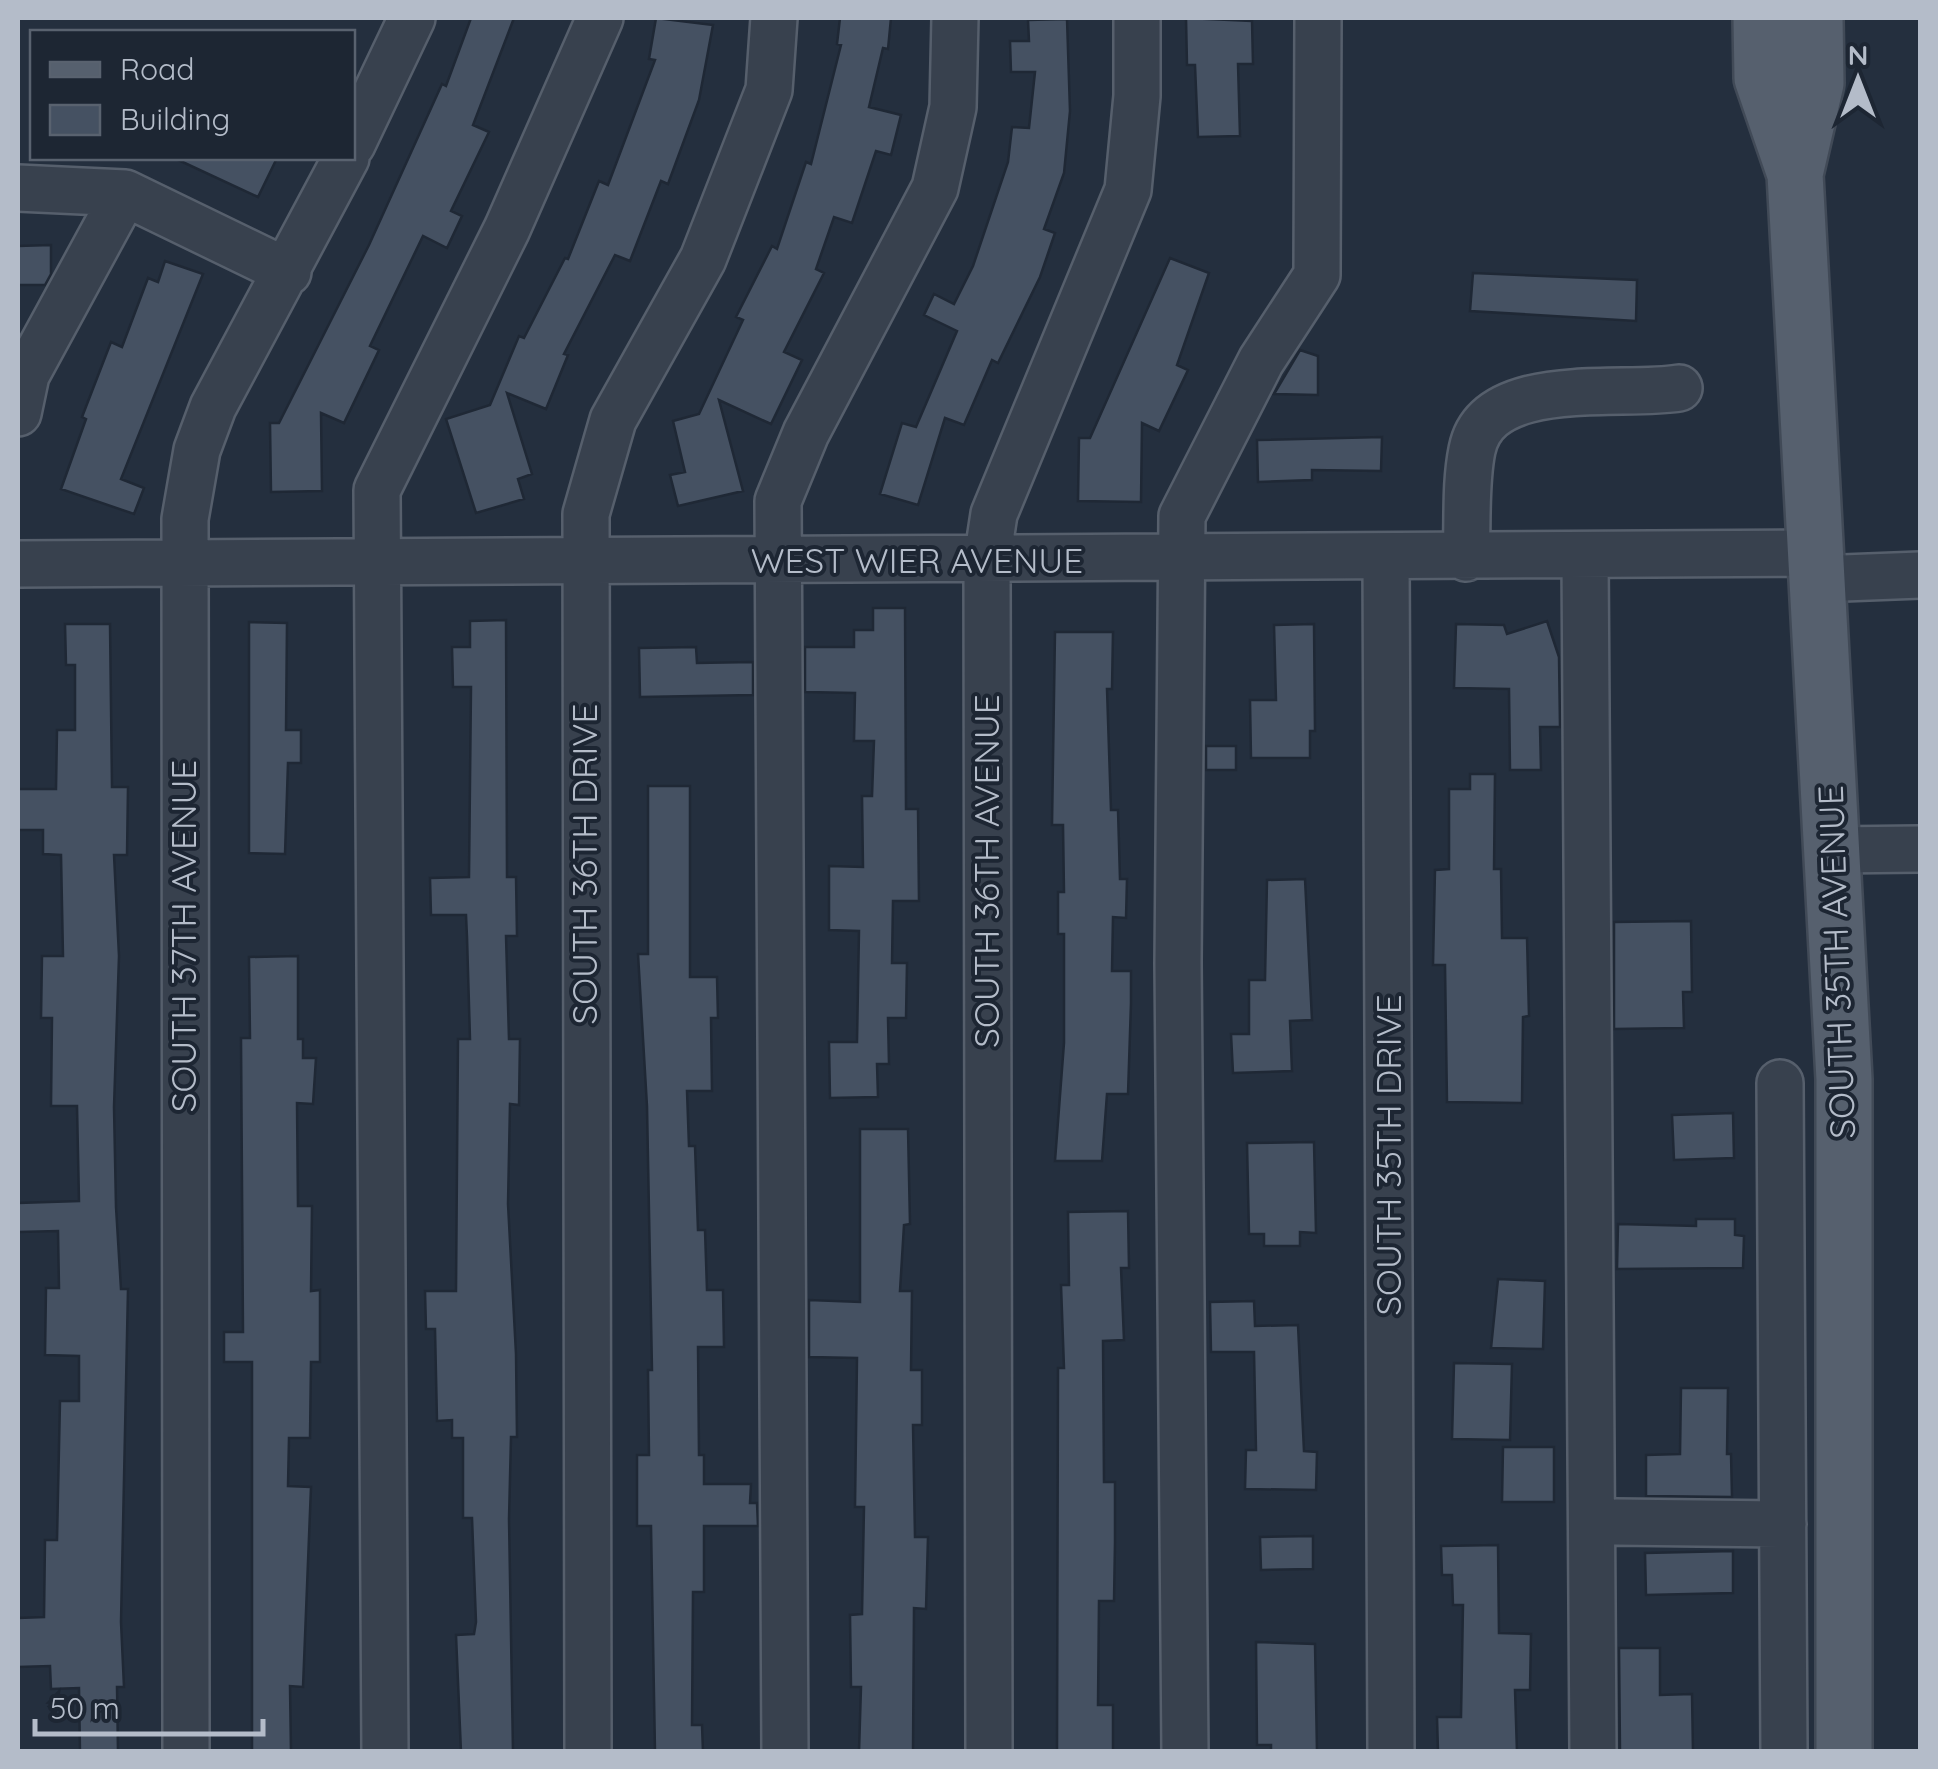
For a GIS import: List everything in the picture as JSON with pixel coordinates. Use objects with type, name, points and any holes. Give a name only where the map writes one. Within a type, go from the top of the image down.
[{"type":"main road","name":"SOUTH 35TH AVENUE","points":[[1761,18],[1762,78],[1795,174],[1833,850],[1844,1093],[1844,1752]]},
{"type":"main road","name":"SOUTH 35TH AVENUE","points":[[1795,174],[1816,83],[1814,18]]},
{"type":"street","points":[[355,138],[412,18]]},
{"type":"street","points":[[385,1752],[377,490],[506,229],[600,18]]},
{"type":"street","name":"SOUTH 36TH DRIVE","points":[[588,1752],[584,562],[589,500],[613,420],[703,259],[770,90],[774,18]]},
{"type":"street","points":[[785,1752],[778,501],[935,188],[954,107],[955,18]]},
{"type":"street","name":"SOUTH 36TH AVENUE","points":[[989,1752],[987,560],[994,514],[1128,190],[1136,96],[1137,18]]},
{"type":"street","points":[[1184,1752],[1178,982],[1182,516],[1261,362],[1317,275],[1318,18]]},
{"type":"street","name":"SOUTH 37TH AVENUE","points":[[186,1752],[185,518],[197,450],[213,407],[345,160]]},
{"type":"street","points":[[18,188],[125,193],[288,272]]},
{"type":"street","points":[[20,387],[125,193]]},
{"type":"street","points":[[1466,558],[1472,447],[1483,425],[1495,414],[1523,398],[1679,388]]},
{"type":"street","name":"SOUTH 35TH DRIVE","points":[[1386,558],[1391,1752]]},
{"type":"street","points":[[1585,558],[1594,1752]]},
{"type":"street","name":"WEST WIER AVENUE","points":[[18,564],[1585,558],[1817,566],[1920,575]]},
{"type":"street","points":[[1833,850],[1920,848]]},
{"type":"street","points":[[1780,1083],[1784,1752]]},
{"type":"street","points":[[1782,1436],[1843,1436]]},
{"type":"street","points":[[1616,1522],[1783,1524]]},
{"type":"building","points":[[471,18],[514,18],[473,125],[489,132],[451,211],[462,216],[447,248],[423,236],[370,346],[379,350],[344,423],[321,413],[322,491],[271,492],[270,423],[279,423],[369,245],[442,84],[446,86]]},
{"type":"building","points":[[656,18],[713,25],[699,100],[668,184],[661,181],[630,261],[615,255],[564,354],[568,355],[546,409],[507,393],[532,474],[518,479],[524,499],[476,513],[446,419],[490,405],[519,336],[524,338],[565,258],[568,259],[599,181],[608,185],[655,60],[649,59]]},
{"type":"building","points":[[840,18],[891,18],[888,49],[883,48],[869,107],[901,115],[891,155],[876,151],[852,223],[834,217],[816,269],[824,273],[784,352],[802,360],[771,424],[719,400],[743,491],[678,506],[670,475],[685,472],[673,421],[699,414],[743,320],[736,317],[772,246],[777,249],[806,162],[811,164],[841,45],[837,44]]},
{"type":"building","points":[[1186,18],[1252,21],[1253,64],[1238,64],[1240,136],[1198,137],[1195,65],[1187,65]]},
{"type":"building","points":[[1067,19],[1070,111],[1064,173],[1044,229],[1055,233],[1040,277],[998,363],[992,360],[964,425],[945,418],[918,505],[880,494],[902,423],[916,427],[957,331],[924,315],[934,294],[954,304],[973,266],[1008,162],[1012,127],[1029,128],[1035,72],[1011,72],[1010,41],[1029,41],[1028,20]]},
{"type":"building","points":[[178,160],[276,160],[258,197]]},
{"type":"building","points":[[51,245],[51,274],[45,285],[18,285],[18,246]]},
{"type":"building","points":[[1170,258],[1209,273],[1177,365],[1188,370],[1159,431],[1142,423],[1141,502],[1078,501],[1079,438],[1090,438]]},
{"type":"building","points":[[165,261],[203,274],[121,479],[144,488],[134,514],[61,489],[86,419],[82,417],[111,342],[122,347],[148,278],[158,282]]},
{"type":"building","points":[[1473,273],[1637,280],[1636,321],[1470,311]]},
{"type":"building","points":[[1300,350],[1318,356],[1318,395],[1274,394]]},
{"type":"building","points":[[1382,437],[1381,471],[1312,470],[1312,480],[1258,482],[1257,440]]},
{"type":"building","points":[[873,608],[905,608],[906,809],[918,809],[919,901],[893,901],[892,963],[907,963],[906,1018],[888,1018],[889,1064],[877,1064],[878,1097],[830,1098],[829,1042],[857,1042],[859,931],[829,930],[829,866],[863,867],[862,796],[872,796],[874,741],[854,741],[855,693],[805,692],[805,647],[854,647],[854,630],[873,630]]},
{"type":"building","points":[[506,620],[507,877],[516,877],[517,936],[506,936],[509,1039],[520,1039],[519,1105],[510,1104],[508,1204],[517,1437],[511,1437],[509,1519],[513,1752],[461,1752],[456,1635],[474,1634],[476,1622],[472,1518],[463,1518],[463,1438],[452,1438],[452,1420],[437,1421],[435,1329],[426,1329],[425,1291],[456,1291],[458,1039],[470,1039],[467,937],[466,915],[431,915],[430,878],[469,877],[471,687],[453,687],[452,647],[470,647],[470,621]]},
{"type":"building","points":[[1547,621],[1559,657],[1560,727],[1540,727],[1541,770],[1510,770],[1509,689],[1454,688],[1456,624],[1504,625],[1507,634]]},
{"type":"building","points":[[249,622],[287,623],[286,730],[301,730],[301,763],[288,763],[285,854],[249,853]]},
{"type":"building","points":[[65,624],[110,624],[112,787],[128,787],[127,855],[114,855],[119,956],[114,1107],[116,1207],[121,1289],[128,1289],[121,1622],[124,1687],[117,1687],[118,1752],[80,1752],[79,1688],[51,1689],[50,1666],[18,1667],[18,1618],[44,1617],[45,1540],[57,1540],[60,1401],[79,1401],[79,1356],[45,1355],[46,1288],[59,1288],[58,1231],[18,1232],[18,1203],[79,1201],[77,1106],[51,1106],[52,1018],[41,1018],[42,956],[63,956],[61,855],[43,854],[43,830],[18,830],[18,789],[56,789],[57,730],[75,730],[75,665],[66,665]]},
{"type":"building","points":[[1314,624],[1315,731],[1310,731],[1310,758],[1251,758],[1250,700],[1276,700],[1274,625]]},
{"type":"building","points":[[1055,632],[1113,632],[1112,689],[1107,689],[1111,810],[1118,810],[1120,879],[1127,879],[1126,918],[1113,917],[1112,971],[1131,971],[1131,1003],[1128,1094],[1107,1094],[1102,1161],[1055,1161],[1064,1043],[1064,934],[1058,934],[1058,892],[1064,892],[1063,825],[1052,825]]},
{"type":"building","points":[[696,647],[697,663],[753,662],[753,695],[640,697],[639,648]]},
{"type":"building","points":[[1206,746],[1236,746],[1236,770],[1206,770]]},
{"type":"building","points":[[1470,774],[1495,774],[1494,869],[1501,869],[1502,938],[1527,938],[1529,1016],[1523,1017],[1522,1103],[1447,1102],[1445,965],[1433,965],[1435,870],[1449,869],[1449,789],[1470,789]]},
{"type":"building","points":[[648,786],[690,786],[690,977],[717,977],[718,1018],[711,1018],[712,1091],[687,1091],[689,1146],[695,1146],[698,1230],[705,1230],[707,1290],[723,1290],[724,1347],[698,1347],[699,1455],[704,1455],[704,1484],[751,1484],[750,1503],[757,1503],[758,1526],[704,1526],[704,1592],[693,1592],[692,1725],[702,1725],[703,1752],[655,1752],[651,1526],[637,1526],[637,1455],[649,1455],[648,1370],[652,1370],[647,1106],[638,954],[648,954]]},
{"type":"building","points":[[1305,879],[1312,1020],[1290,1021],[1292,1071],[1233,1073],[1231,1034],[1249,1034],[1249,980],[1265,980],[1267,880]]},
{"type":"building","points":[[1691,921],[1692,992],[1683,992],[1684,1028],[1614,1029],[1614,922]]},
{"type":"building","points":[[298,956],[298,1039],[303,1039],[303,1058],[316,1058],[313,1104],[297,1103],[298,1206],[312,1206],[311,1291],[320,1290],[320,1362],[311,1362],[310,1438],[289,1438],[288,1486],[311,1487],[303,1687],[290,1686],[291,1752],[252,1752],[252,1362],[224,1362],[224,1332],[243,1332],[241,1038],[250,1038],[249,957]]},
{"type":"building","points":[[1733,1113],[1734,1158],[1674,1160],[1672,1115]]},
{"type":"building","points":[[860,1129],[908,1129],[910,1224],[904,1225],[900,1291],[912,1291],[911,1370],[922,1370],[922,1425],[913,1425],[915,1537],[928,1537],[926,1609],[914,1608],[913,1752],[859,1752],[861,1687],[851,1687],[850,1615],[862,1614],[864,1507],[855,1507],[857,1358],[809,1357],[809,1300],[860,1302]]},
{"type":"building","points":[[1314,1142],[1316,1233],[1300,1232],[1300,1246],[1264,1246],[1264,1234],[1249,1234],[1247,1143]]},
{"type":"building","points":[[1128,1211],[1129,1268],[1121,1268],[1124,1340],[1103,1341],[1104,1482],[1115,1482],[1115,1542],[1114,1601],[1099,1601],[1098,1705],[1113,1705],[1113,1752],[1057,1752],[1058,1368],[1064,1368],[1061,1285],[1069,1285],[1068,1212]]},
{"type":"building","points":[[1696,1219],[1735,1219],[1735,1235],[1744,1236],[1743,1268],[1617,1269],[1618,1224],[1696,1226]]},
{"type":"building","points":[[1498,1279],[1545,1281],[1543,1349],[1491,1348]]},
{"type":"building","points":[[1254,1301],[1255,1326],[1298,1325],[1304,1451],[1317,1452],[1316,1490],[1245,1489],[1246,1450],[1256,1450],[1254,1352],[1211,1352],[1210,1302]]},
{"type":"building","points":[[1454,1363],[1512,1364],[1510,1440],[1452,1439]]},
{"type":"building","points":[[1681,1388],[1728,1388],[1727,1454],[1731,1454],[1732,1497],[1646,1496],[1646,1455],[1680,1454]]},
{"type":"building","points":[[1503,1447],[1554,1447],[1554,1502],[1502,1502]]},
{"type":"building","points":[[1313,1536],[1313,1569],[1261,1570],[1260,1537]]},
{"type":"building","points":[[1498,1545],[1499,1633],[1531,1634],[1530,1690],[1515,1690],[1517,1752],[1438,1752],[1437,1717],[1461,1717],[1463,1605],[1453,1605],[1452,1575],[1442,1575],[1441,1546]]},
{"type":"building","points":[[1733,1551],[1733,1593],[1646,1595],[1645,1553]]},
{"type":"building","points":[[1256,1642],[1315,1644],[1317,1752],[1271,1752],[1271,1745],[1257,1745]]},
{"type":"building","points":[[1619,1648],[1660,1648],[1660,1695],[1692,1694],[1693,1752],[1620,1752]]}]
